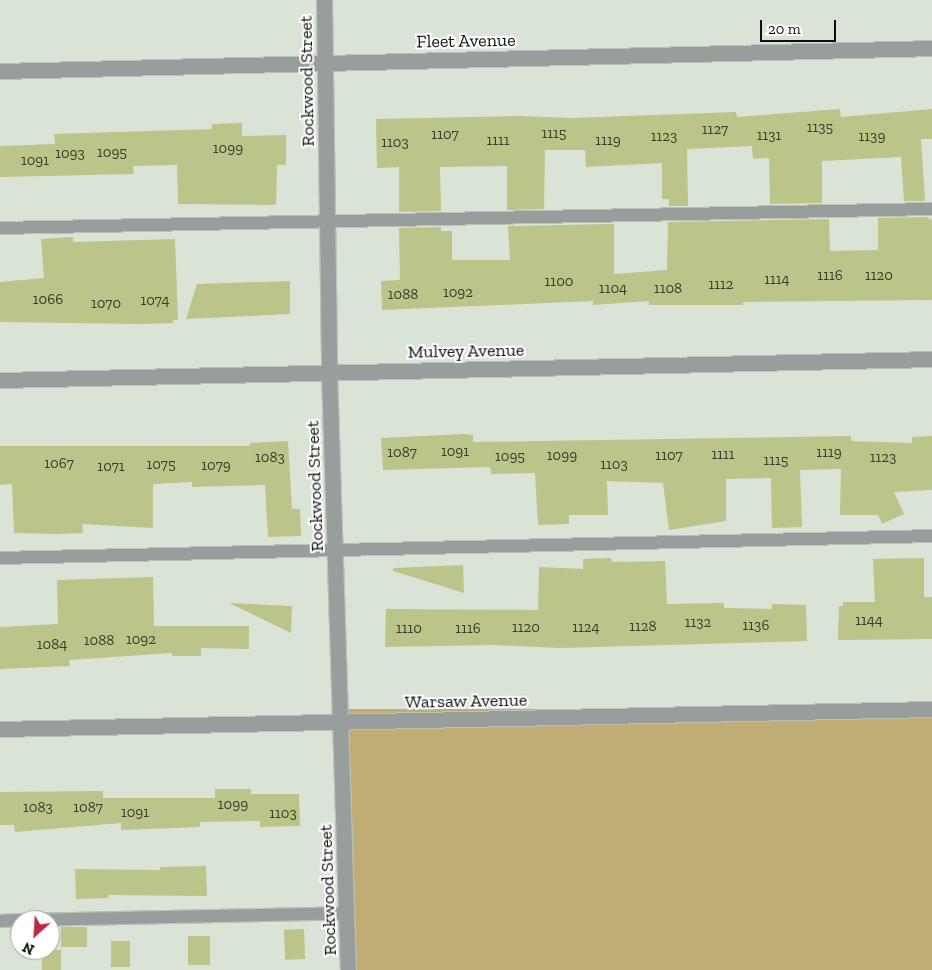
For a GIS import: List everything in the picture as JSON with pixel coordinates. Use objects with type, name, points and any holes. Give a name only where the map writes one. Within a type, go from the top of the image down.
[{"type":"street","name":"Rockwood Street","points":[[324,0],[329,373],[337,550],[348,970]]},
{"type":"street","name":"Fleet Avenue","points":[[0,71],[932,48]]},
{"type":"street","name":"Mulvey Avenue","points":[[0,380],[932,359]]},
{"type":"street","name":"Warsaw Avenue","points":[[0,729],[341,723],[932,708]]},
{"type":"lane","points":[[0,228],[932,209]]},
{"type":"lane","points":[[0,558],[932,536]]},
{"type":"lane","points":[[60,919],[347,913]]},
{"type":"shaded area","points":[[341,709],[932,709],[932,970],[341,970]]},
{"type":"building","points":[[840,109],[841,117],[932,109],[932,139],[921,139],[925,201],[904,201],[901,157],[822,161],[822,203],[770,204],[769,158],[753,159],[752,146],[687,149],[688,206],[669,206],[669,199],[662,199],[662,163],[586,167],[585,150],[545,150],[544,209],[507,210],[507,166],[440,167],[441,211],[399,212],[399,167],[377,168],[376,119],[518,116],[572,118],[736,112],[737,117]]},
{"type":"building","points":[[242,123],[242,136],[286,135],[286,165],[277,165],[276,205],[178,204],[177,165],[133,166],[134,174],[0,177],[0,146],[55,144],[54,134],[212,129],[212,124]]},
{"type":"building","points":[[926,217],[932,220],[932,300],[743,302],[743,305],[649,305],[649,301],[593,305],[593,301],[382,310],[381,281],[400,280],[399,228],[441,227],[441,231],[452,231],[452,260],[510,260],[508,226],[614,224],[614,274],[667,270],[668,222],[829,219],[830,251],[878,250],[878,218]]},
{"type":"building","points":[[73,237],[73,242],[175,239],[178,320],[173,320],[173,323],[139,324],[0,322],[0,282],[44,278],[41,239]]},
{"type":"building","points":[[290,281],[290,314],[186,319],[197,284]]},
{"type":"building","points":[[473,435],[473,442],[851,436],[851,441],[912,443],[912,437],[932,436],[932,490],[894,492],[904,514],[882,524],[878,515],[840,515],[841,469],[800,470],[802,527],[772,528],[771,478],[726,479],[726,521],[669,530],[663,483],[607,481],[608,515],[569,515],[569,524],[538,525],[535,473],[491,474],[490,467],[383,470],[381,438]]},
{"type":"building","points":[[288,441],[292,509],[300,509],[301,536],[268,537],[265,485],[192,487],[192,482],[153,484],[153,528],[82,524],[83,533],[14,533],[12,484],[0,485],[0,446],[250,446],[250,443]]},
{"type":"building","points":[[611,558],[612,562],[665,561],[667,604],[724,603],[724,608],[772,609],[772,604],[806,605],[807,641],[561,648],[493,645],[385,647],[386,609],[538,610],[539,567],[583,569],[583,559]]},
{"type":"building","points":[[924,558],[924,597],[932,597],[932,639],[838,640],[839,606],[843,606],[843,602],[875,602],[873,559]]},
{"type":"building","points":[[463,565],[464,593],[393,571],[393,568]]},
{"type":"building","points":[[153,577],[154,626],[249,626],[249,649],[201,648],[201,656],[172,656],[172,653],[69,660],[70,666],[0,669],[0,627],[58,624],[57,580]]},
{"type":"building","points":[[229,603],[292,606],[291,633]]},
{"type":"building","points":[[215,789],[251,789],[251,794],[299,794],[300,826],[260,827],[260,821],[200,822],[200,827],[121,830],[121,823],[15,832],[14,825],[0,825],[0,792],[103,791],[103,798],[215,798]]},
{"type":"building","points":[[206,866],[207,896],[108,895],[108,898],[76,899],[75,869],[160,870],[160,867]]},
{"type":"building","points":[[61,927],[87,927],[87,947],[61,947]]},
{"type":"building","points":[[304,929],[305,959],[285,960],[284,930]]},
{"type":"building","points":[[188,936],[210,936],[210,965],[188,965]]},
{"type":"building","points":[[111,941],[130,941],[130,967],[111,967]]},
{"type":"building","points":[[61,950],[61,970],[42,970],[42,960],[60,960]]}]
